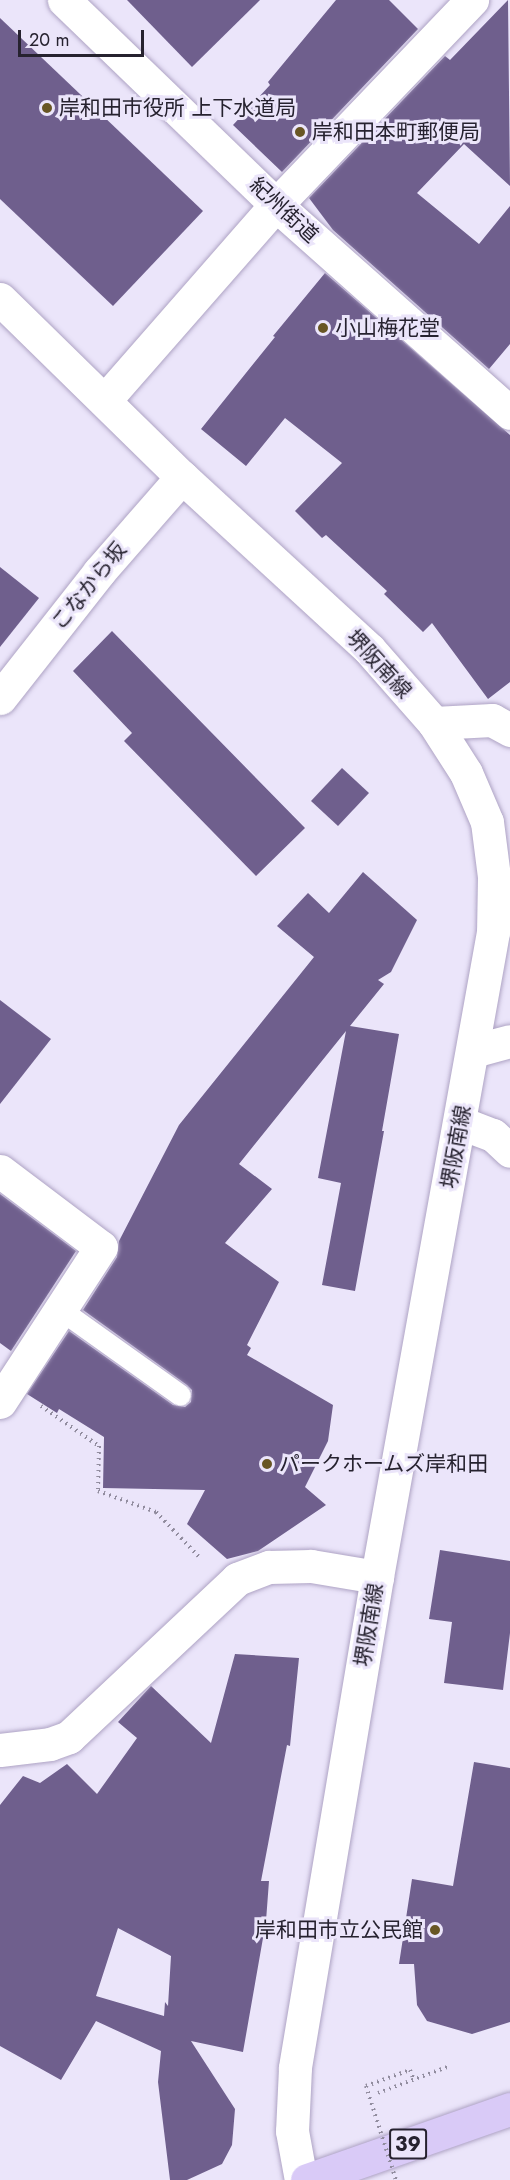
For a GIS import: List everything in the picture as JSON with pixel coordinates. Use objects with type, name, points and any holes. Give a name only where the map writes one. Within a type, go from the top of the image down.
[{"type":"main road","name":"39","points":[[307,2180],[510,2109]]},
{"type":"street","name":"紀州街道","points":[[64,0],[276,205],[510,413]]},
{"type":"street","points":[[105,400],[276,205],[472,0]]},
{"type":"street","name":"堺阪南線","points":[[0,299],[182,477],[369,649],[434,723],[466,773],[487,822],[494,878],[493,932],[377,1577],[295,2068],[292,2131],[301,2180]]},
{"type":"street","name":"こなから坂","points":[[0,698],[99,572],[182,477]]},
{"type":"street","points":[[434,723],[492,720],[510,730]]},
{"type":"street","points":[[473,1051],[510,1041]]},
{"type":"street","points":[[460,1123],[493,1135],[510,1151]]},
{"type":"street","points":[[0,1171],[101,1247],[5,1394]]},
{"type":"street","points":[[0,1750],[50,1744],[69,1737],[237,1579],[269,1567],[311,1566],[377,1577]]},
{"type":"lane","points":[[61,1310],[180,1395]]},
{"type":"path","points":[[5,1394],[99,1446],[98,1491],[156,1512],[227,1588]]},
{"type":"path","points":[[378,2093],[450,2066]]},
{"type":"path","points":[[396,2180],[366,2086],[410,2070],[414,2080]]},
{"type":"building","points":[[127,0],[260,0],[192,67]]},
{"type":"building","points":[[336,0],[389,0],[418,29],[282,172],[233,125],[270,85],[268,82]]},
{"type":"building","points":[[508,0],[510,186],[464,144],[417,193],[479,244],[510,206],[510,344],[489,369],[333,230],[309,198],[445,56],[450,60]]},
{"type":"building","name":"岸和田市役所 上下水道局","points":[[0,18],[203,211],[113,306],[0,199]]},
{"type":"building","points":[[325,273],[510,435],[510,682],[488,699],[432,623],[423,632],[384,594],[387,591],[326,535],[322,538],[295,511],[342,463],[285,418],[246,466],[201,429]]},
{"type":"building","points":[[0,567],[39,598],[0,647]]},
{"type":"building","points":[[112,631],[305,828],[256,876],[124,741],[132,733],[73,671]]},
{"type":"building","points":[[342,768],[369,793],[338,826],[311,801]]},
{"type":"building","points":[[363,872],[417,920],[391,972],[378,980],[384,984],[350,1026],[399,1034],[355,1291],[322,1285],[341,1183],[318,1178],[346,1031],[239,1164],[272,1189],[225,1243],[279,1282],[247,1345],[251,1348],[247,1355],[333,1405],[328,1441],[305,1487],[326,1505],[258,1551],[227,1559],[187,1524],[205,1490],[103,1488],[104,1437],[59,1409],[57,1413],[27,1394],[69,1331],[173,1405],[185,1407],[191,1402],[192,1390],[187,1385],[83,1310],[117,1257],[119,1241],[179,1125],[314,957],[277,926],[308,893],[329,913]]},
{"type":"building","points":[[0,1000],[51,1039],[0,1104]]},
{"type":"building","points":[[0,1194],[76,1251],[11,1351],[0,1343]]},
{"type":"building","points":[[440,1550],[510,1561],[510,1633],[503,1690],[444,1683],[452,1622],[429,1619]]},
{"type":"building","points":[[235,1654],[299,1658],[290,1746],[287,1745],[261,1881],[269,1881],[266,1921],[243,2052],[191,2041],[235,2109],[232,2145],[222,2164],[187,2180],[170,2180],[158,2082],[161,2051],[96,2021],[61,2080],[0,2046],[0,1805],[23,1776],[40,1783],[67,1764],[97,1794],[137,1738],[118,1722],[151,1686],[211,1743]],"holes":[[[118,1928],[171,1956],[168,2006],[165,2002],[164,2016],[96,1996]]]},
{"type":"building","points":[[474,1762],[510,1768],[510,2022],[472,2034],[427,2021],[417,2005],[414,1964],[399,1964],[412,1879],[453,1886]]},
{"type":"place","name":"岸和田市役所 上下水道局","points":[[47,108]]},
{"type":"place","name":"岸和田本町郵便局","points":[[300,132]]},
{"type":"place","name":"小山梅花堂","points":[[323,328]]},
{"type":"place","name":"パークホームズ岸和田","points":[[267,1464]]},
{"type":"place","name":"岸和田市立公民館","points":[[435,1930]]}]
